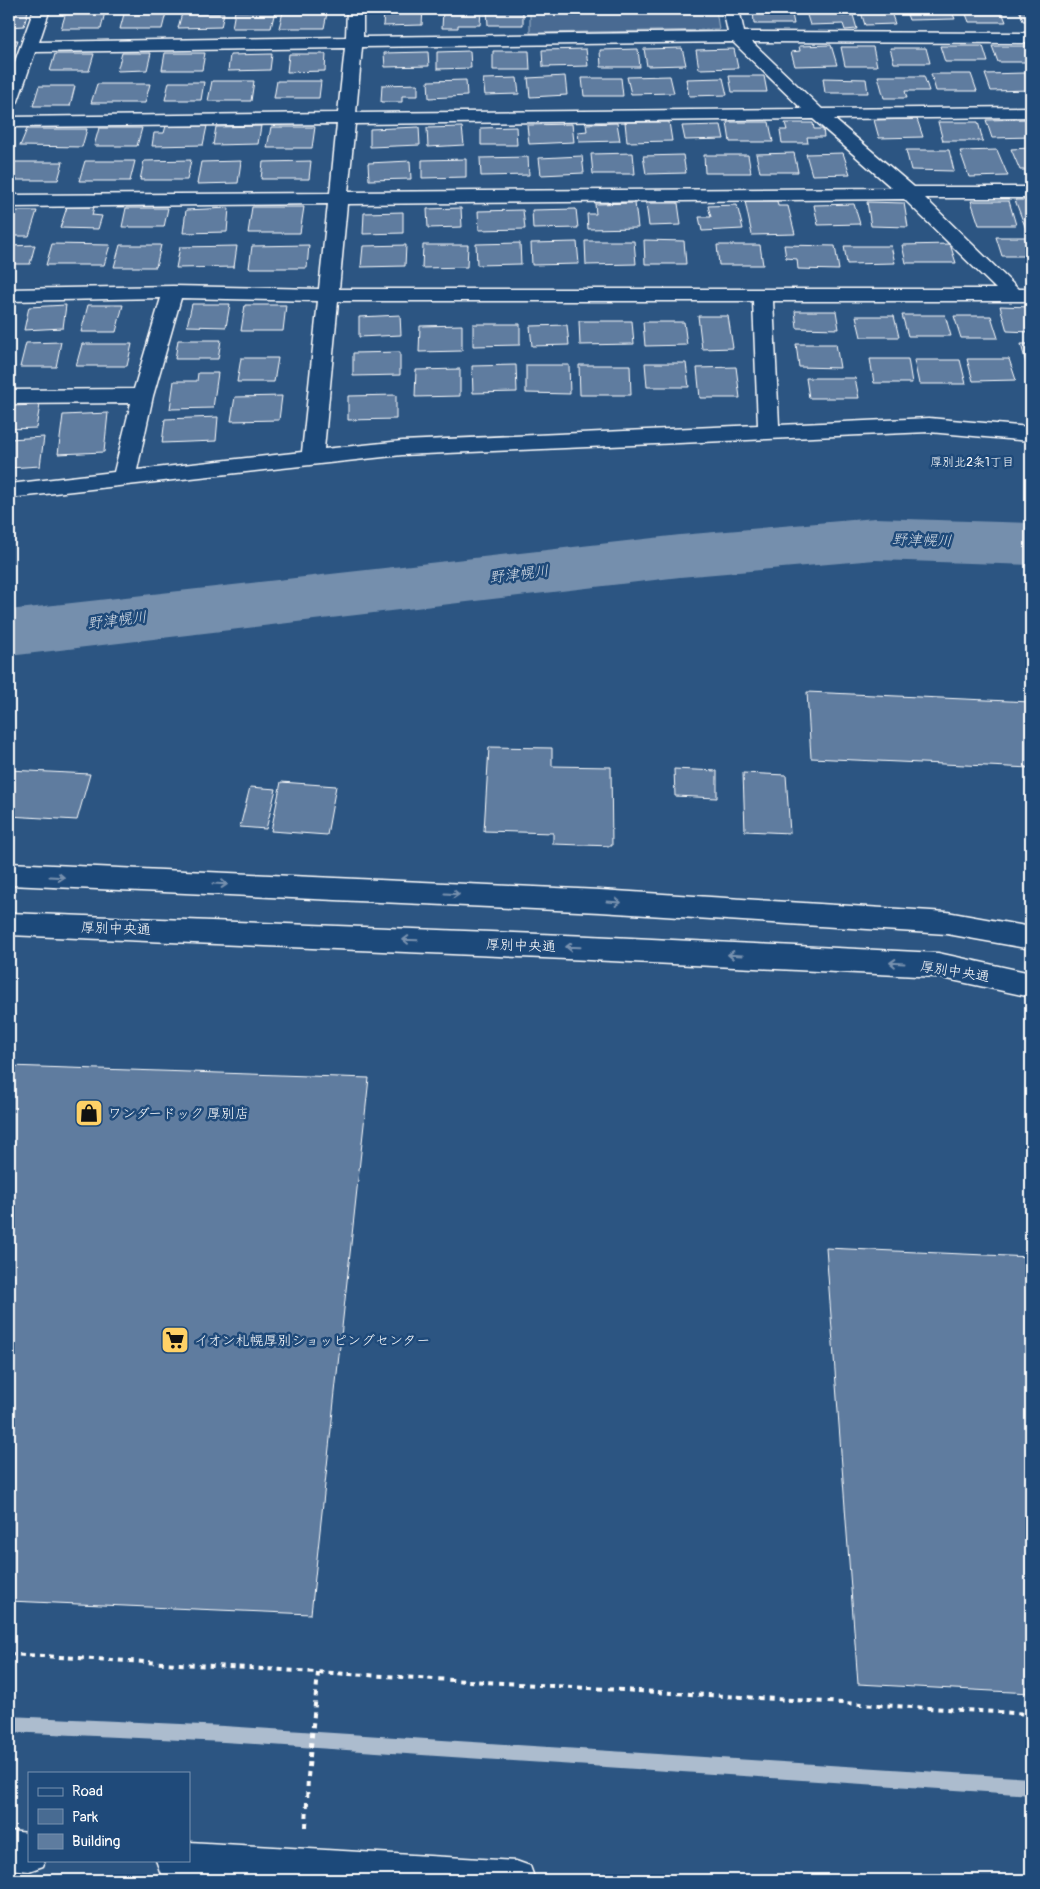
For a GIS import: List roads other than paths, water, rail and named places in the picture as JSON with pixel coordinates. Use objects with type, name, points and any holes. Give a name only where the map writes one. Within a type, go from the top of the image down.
[{"type":"street","points":[[9,101],[42,9]]},
{"type":"street","points":[[312,457],[356,9]]},
{"type":"street","points":[[730,9],[737,38],[817,114],[908,192],[1022,295]]},
{"type":"street","points":[[28,47],[737,38],[1031,38]]},
{"type":"street","points":[[9,122],[1031,112]]},
{"type":"street","points":[[9,201],[1031,192]]},
{"type":"street","points":[[9,296],[173,292],[329,295],[1022,295]]},
{"type":"street","points":[[124,478],[143,396],[173,292]]},
{"type":"street","points":[[763,295],[769,432]]},
{"type":"street","points":[[9,397],[143,396]]},
{"type":"street","points":[[9,491],[402,448],[929,426],[1031,434]]},
{"type":"street","points":[[9,874],[600,901],[947,923],[1031,938]]},
{"type":"street","name":"厚別中央通","points":[[9,924],[590,948],[938,965],[1031,985]]},
{"type":"street","points":[[9,1850],[28,1852]]},
{"type":"street","points":[[190,1861],[516,1880]]},
{"type":"waterway","name":"野津幌川","points":[[9,633],[680,556],[875,539],[1031,544]]},
{"type":"waterway","points":[[9,1724],[224,1734],[1031,1787]]},
{"type":"place","name":"ワンダードック 厚別店","points":[[89,1113]]},
{"type":"place","name":"イオン札幌厚別ショッピングセンター","points":[[175,1340]]},
{"type":"district","name":"厚別北2条1丁目","points":[[972,462]]}]
